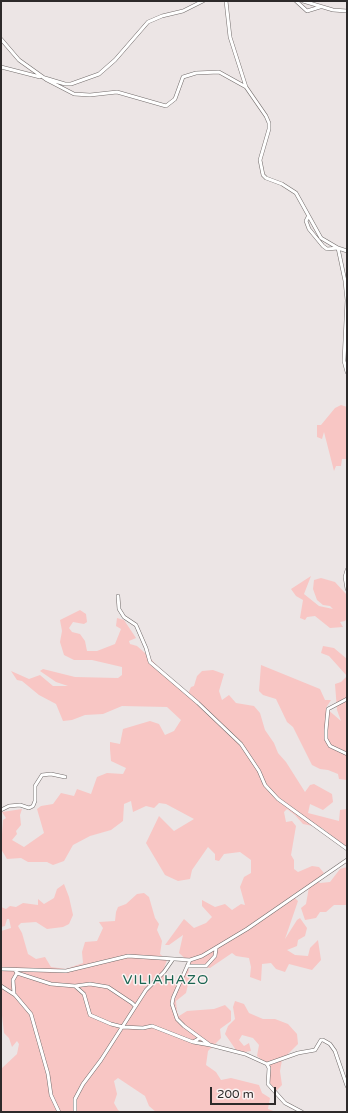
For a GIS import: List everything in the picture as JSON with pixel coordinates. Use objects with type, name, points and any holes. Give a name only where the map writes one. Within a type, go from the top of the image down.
[{"type":"street","points":[[1,67],[65,84],[78,82],[99,74],[115,60],[148,22],[162,16],[183,12],[203,1]]},
{"type":"street","points":[[226,1],[230,37],[246,87],[266,116],[269,123],[269,129],[260,160],[263,175],[296,193],[321,238],[338,248],[347,251]]},
{"type":"street","points":[[296,1],[307,11],[322,7]]},
{"type":"street","points":[[303,1],[339,12],[347,11]]},
{"type":"street","points":[[1,39],[19,60],[42,77],[74,94],[90,95],[117,92],[166,106],[175,98],[183,77],[196,73],[219,72],[246,87]]},
{"type":"street","points":[[308,217],[306,221],[309,230],[323,246],[331,250],[338,248]]},
{"type":"street","points":[[338,248],[346,282],[346,332],[344,361],[347,372]]},
{"type":"street","points":[[347,570],[345,577],[347,589]]},
{"type":"street","points":[[118,596],[119,609],[124,617],[136,626],[146,648],[150,662],[198,703],[241,744],[256,766],[265,786],[278,799],[347,849]]},
{"type":"street","points":[[347,699],[328,709],[326,722],[328,743],[335,749],[347,754]]},
{"type":"street","points":[[1,810],[9,806],[20,805],[29,808],[33,806],[35,801],[35,786],[42,775],[51,774],[65,777]]},
{"type":"street","points":[[16,972],[66,971],[128,956],[190,960],[202,956],[216,949],[347,860]]},
{"type":"street","points":[[187,966],[206,966],[215,956],[216,949]]},
{"type":"street","points":[[75,1112],[75,1099],[83,1084],[123,1027],[134,1006],[146,990],[164,972],[173,959]]},
{"type":"street","points":[[190,960],[175,992],[172,1004],[177,1019],[210,1045]]},
{"type":"street","points":[[1,969],[16,972],[51,984],[75,986],[90,984],[108,987],[132,1003],[134,1006]]},
{"type":"street","points":[[14,995],[13,980],[16,972]]},
{"type":"street","points":[[1,986],[14,995],[32,1017],[48,1074],[51,1095],[59,1112]]},
{"type":"street","points":[[75,986],[84,994],[90,1015],[123,1027],[143,1028],[152,1026],[192,1042],[245,1054],[267,1064],[298,1053],[315,1050],[321,1040],[323,1040],[330,1044],[335,1051],[347,1086]]},
{"type":"street","points":[[192,1042],[200,1038]]},
{"type":"street","points":[[267,1064],[269,1068],[268,1084],[285,1103],[302,1112]]},
{"type":"shaded area","points":[[341,405],[347,407],[347,459],[342,459],[341,466],[336,466],[334,471],[324,432],[322,439],[317,437],[317,425],[321,425],[335,408]]},
{"type":"shaded area","points":[[311,576],[304,594],[319,606],[333,609],[330,606],[323,605],[317,600],[313,589],[314,580],[321,578],[335,582],[346,594],[347,618],[345,621],[340,622],[343,627],[330,628],[315,616],[307,617],[305,620],[300,618],[303,600],[296,596],[291,589]]},
{"type":"shaded area","points":[[80,610],[86,614],[87,622],[84,624],[73,622],[69,628],[72,632],[80,634],[85,641],[87,651],[97,651],[115,644],[121,629],[116,626],[117,618],[124,620],[136,638],[129,641],[130,644],[137,646],[145,653],[187,696],[191,687],[194,686],[197,676],[202,671],[213,670],[224,674],[219,691],[222,700],[229,695],[236,703],[254,706],[260,713],[265,730],[274,743],[278,753],[286,762],[305,792],[310,785],[314,784],[332,794],[333,802],[323,810],[310,804],[308,813],[339,821],[340,810],[347,809],[347,848],[322,828],[303,824],[287,809],[284,812],[286,822],[292,821],[296,826],[291,855],[294,860],[294,869],[298,872],[312,866],[319,867],[324,873],[317,880],[320,883],[330,882],[340,869],[347,867],[347,905],[334,905],[326,912],[320,912],[316,918],[305,920],[301,908],[306,904],[309,887],[292,895],[298,901],[285,939],[297,920],[300,918],[307,928],[305,936],[298,940],[297,946],[287,950],[295,955],[308,956],[310,948],[318,940],[321,960],[312,970],[289,964],[285,972],[276,969],[271,963],[262,964],[261,981],[250,977],[251,967],[249,958],[236,956],[232,953],[210,968],[189,965],[189,962],[179,953],[183,935],[169,945],[165,945],[184,919],[194,928],[206,923],[212,917],[202,906],[202,900],[215,907],[225,904],[232,910],[241,904],[245,905],[240,887],[244,877],[251,873],[251,860],[240,852],[224,854],[219,861],[215,860],[215,854],[208,847],[192,870],[190,879],[178,881],[165,875],[146,843],[159,816],[174,831],[194,819],[166,804],[159,803],[154,808],[146,806],[133,812],[131,801],[124,804],[123,821],[111,830],[90,836],[73,845],[64,861],[53,865],[47,862],[28,862],[21,858],[7,859],[1,849],[3,820],[6,818],[2,812],[22,809],[20,815],[21,825],[16,831],[17,834],[12,840],[24,847],[44,833],[37,809],[41,806],[53,804],[61,793],[74,796],[77,789],[91,794],[97,777],[107,773],[123,774],[126,768],[111,761],[110,742],[120,744],[123,729],[150,721],[159,724],[165,735],[174,731],[181,720],[167,707],[122,706],[103,714],[85,715],[72,720],[63,721],[56,704],[39,695],[22,681],[17,680],[11,671],[29,679],[40,675],[53,686],[68,686],[56,682],[40,671],[43,669],[75,677],[118,678],[122,675],[122,667],[92,660],[74,660],[64,655],[60,642],[62,631],[60,620]]},
{"type":"shaded area","points":[[323,646],[334,648],[347,659],[347,676],[329,656],[321,653]]},
{"type":"shaded area","points":[[261,665],[320,689],[325,700],[331,700],[326,708],[341,721],[337,710],[335,684],[341,682],[347,676],[347,780],[339,779],[338,774],[312,765],[293,727],[287,722],[276,699],[263,695],[259,691]]},
{"type":"shaded area","points":[[64,884],[73,915],[69,924],[63,927],[47,929],[36,922],[21,923],[18,926],[22,933],[28,954],[36,959],[45,957],[51,967],[66,969],[83,963],[82,952],[85,942],[97,941],[103,928],[99,922],[115,921],[118,907],[126,904],[137,894],[144,893],[149,897],[155,918],[159,924],[157,930],[162,941],[160,954],[167,960],[162,974],[176,984],[186,967],[189,969],[188,974],[190,976],[186,993],[176,1001],[179,1016],[187,1011],[214,1009],[225,1005],[231,1011],[231,1021],[220,1029],[221,1038],[208,1051],[206,1065],[216,1072],[221,1080],[231,1078],[259,1085],[262,1093],[270,1098],[268,1109],[276,1112],[156,1112],[149,1106],[145,1096],[118,1078],[114,1081],[117,1094],[114,1103],[121,1112],[1,1112],[1,1069],[17,1054],[19,1044],[17,1041],[12,1047],[9,1038],[4,1033],[1,1007],[1,931],[11,928],[9,919],[7,919],[5,926],[1,927],[1,907],[6,909],[10,906],[16,907],[23,903],[38,905],[38,899],[44,904],[54,898],[57,889]]},
{"type":"shaded area","points":[[235,1001],[244,1004],[249,1013],[263,1019],[275,1019],[288,1024],[297,1034],[298,1044],[282,1060],[280,1071],[282,1085],[276,1091],[270,1083],[269,1066],[257,1056],[259,1045],[253,1038],[242,1035],[239,1040],[244,1046],[249,1043],[251,1051],[238,1053],[225,1034],[228,1026],[235,1019],[233,1007]]},
{"type":"district","name":"VILIAHAZO","points":[[166,980]]}]
